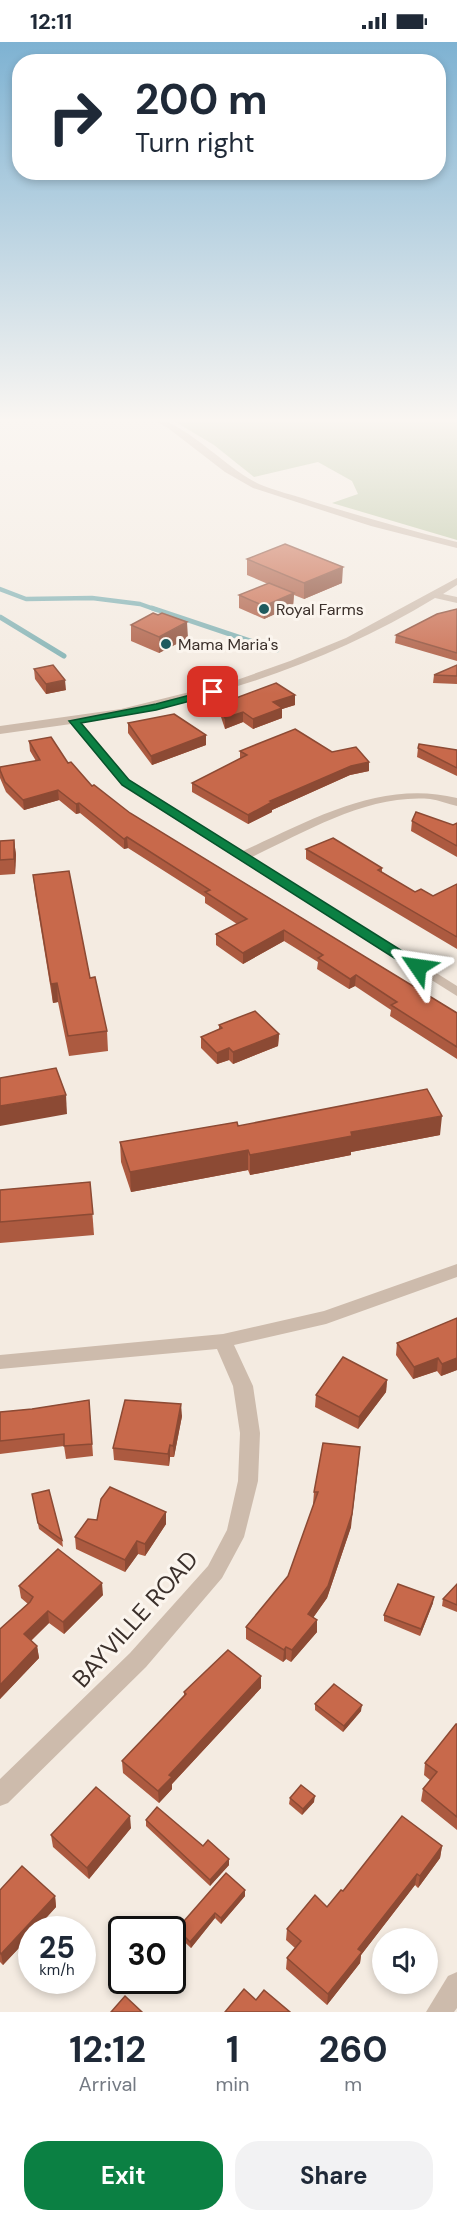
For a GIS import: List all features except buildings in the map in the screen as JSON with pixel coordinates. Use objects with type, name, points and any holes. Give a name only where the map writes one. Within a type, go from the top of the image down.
[{"type":"street","points":[[330,510],[374,524],[457,545]]},
{"type":"street","points":[[0,730],[74,721],[156,707],[261,676],[381,625],[456,584]]},
{"type":"street","points":[[435,595],[457,600]]},
{"type":"street","points":[[74,721],[126,783],[457,992]]},
{"type":"street","points":[[242,857],[313,825],[385,799],[420,795],[457,802]]},
{"type":"street","points":[[0,1362],[224,1341],[326,1317],[457,1270]]},
{"type":"street","name":"BAYVILLE ROAD","points":[[0,1796],[138,1660],[215,1572],[237,1531],[248,1480],[250,1433],[243,1386],[224,1341]]},
{"type":"street","points":[[439,2012],[457,1985]]},
{"type":"green space","points":[[355,510],[457,510],[457,540]]},
{"type":"waterway","points":[[0,589],[26,599],[92,598],[140,604],[157,610]]},
{"type":"waterway","points":[[152,608],[277,650]]},
{"type":"waterway","points":[[0,617],[64,656]]},
{"type":"place","name":"Royal Farms","points":[[264,609]]},
{"type":"place","name":"Mama Maria's","points":[[166,644]]},
{"type":"route","points":[[213,692],[156,707],[74,721],[105,762],[126,783],[418,967]]}]
